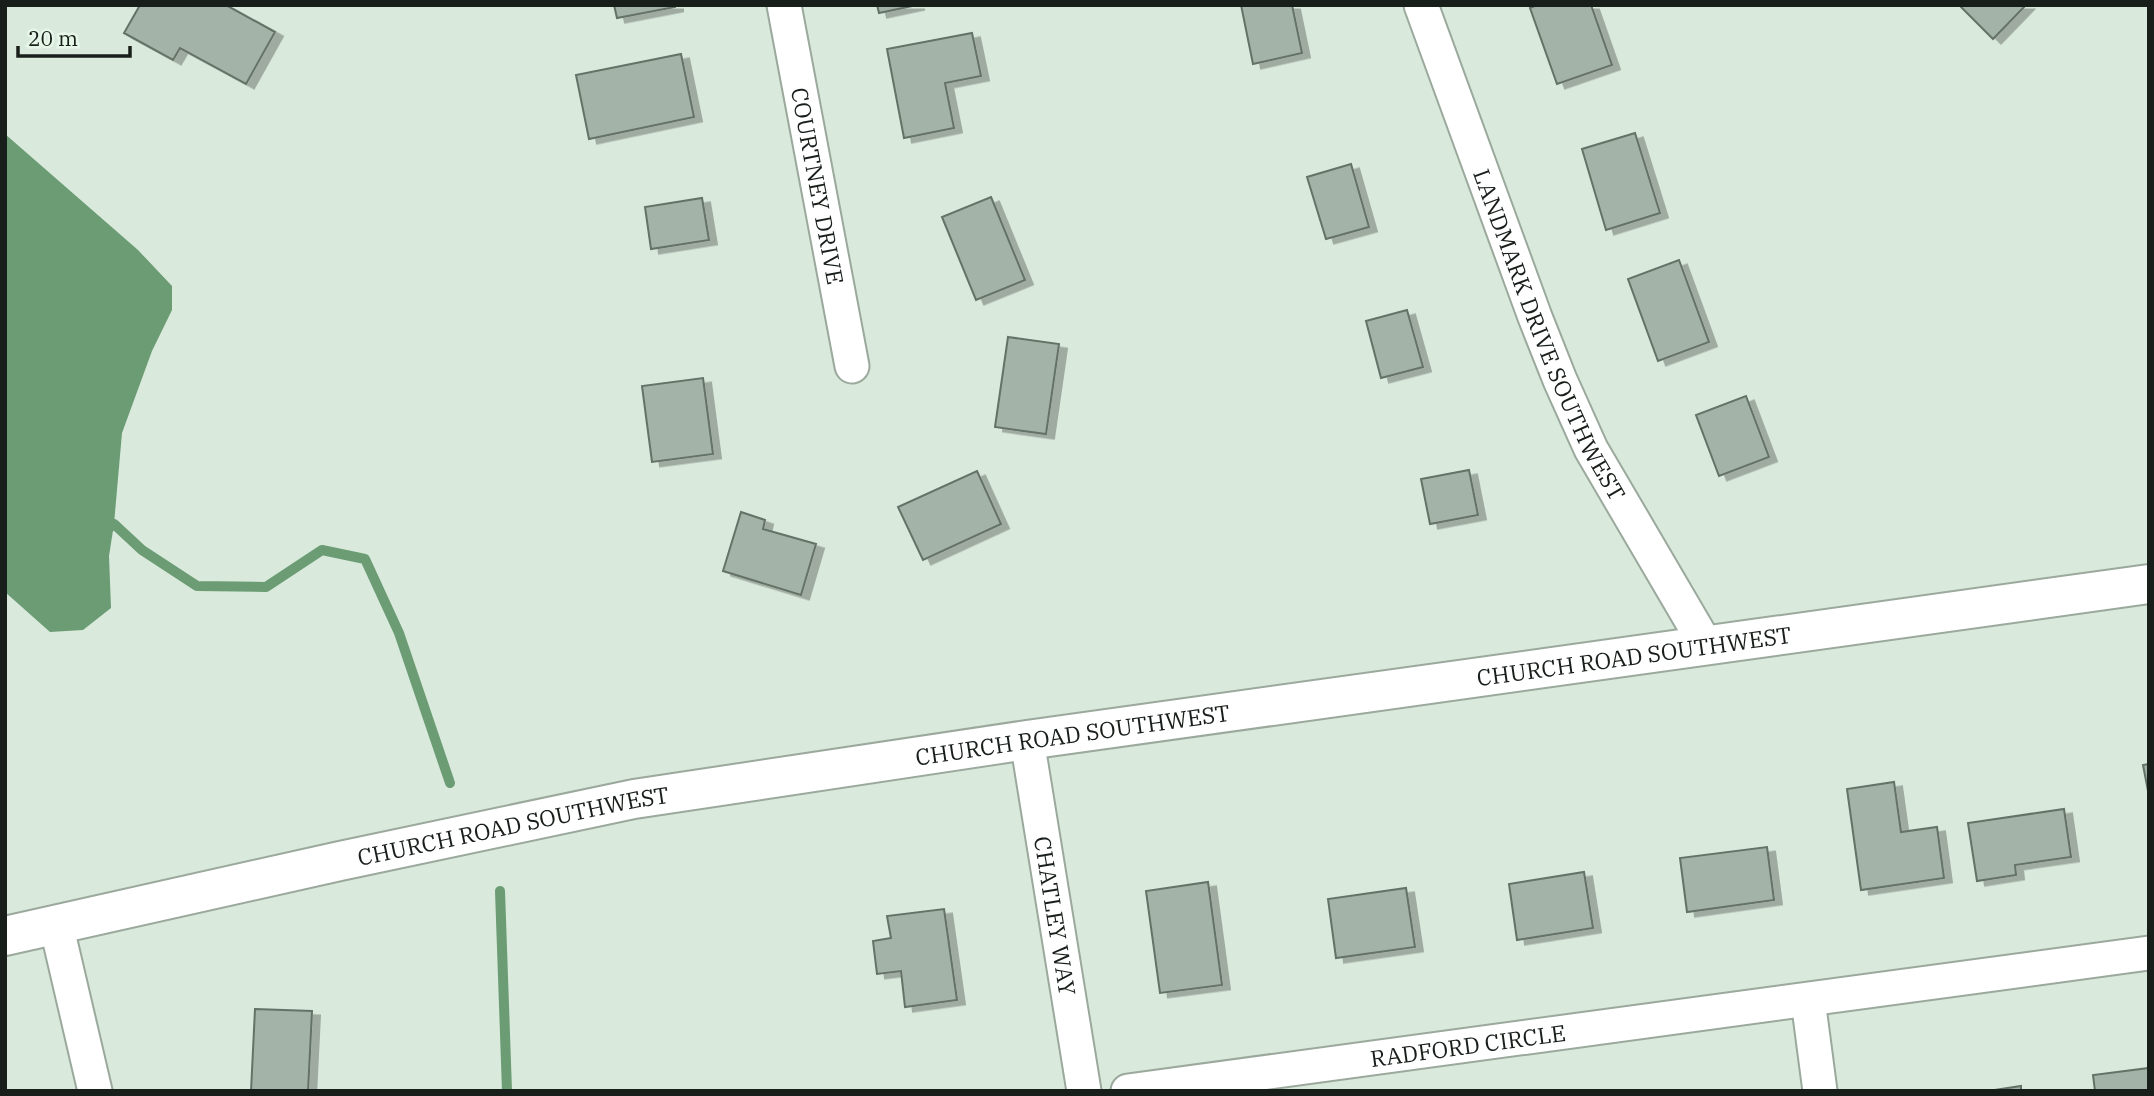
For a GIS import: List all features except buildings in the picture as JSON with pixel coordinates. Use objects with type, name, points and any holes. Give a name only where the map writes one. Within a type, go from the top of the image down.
[{"type":"street","name":"COURTNEY DRIVE","points":[[784,5],[852,366]]},
{"type":"street","name":"LANDMARK DRIVE SOUTHWEST","points":[[1421,5],[1535,317],[1591,449],[1707,647]]},
{"type":"street","name":"CHURCH ROAD SOUTHWEST","points":[[5,936],[634,799],[1027,740],[2149,584]]},
{"type":"street","name":"CHATLEY WAY","points":[[1027,740],[1084,1091]]},
{"type":"street","points":[[55,925],[95,1091]]},
{"type":"street","name":"RADFORD CIRCLE","points":[[1128,1091],[2149,953]]},
{"type":"street","points":[[1808,1000],[1819,1091]]},
{"type":"shaded area","points":[[5,134],[138,250],[172,286],[172,310],[152,351],[122,433],[109,556],[111,608],[83,630],[50,632],[5,592]]},
{"type":"waterway","points":[[104,532],[114,524],[142,550],[197,586],[266,587],[322,550],[365,559],[399,633],[450,783]]},
{"type":"waterway","points":[[500,891],[507,1091]]}]
